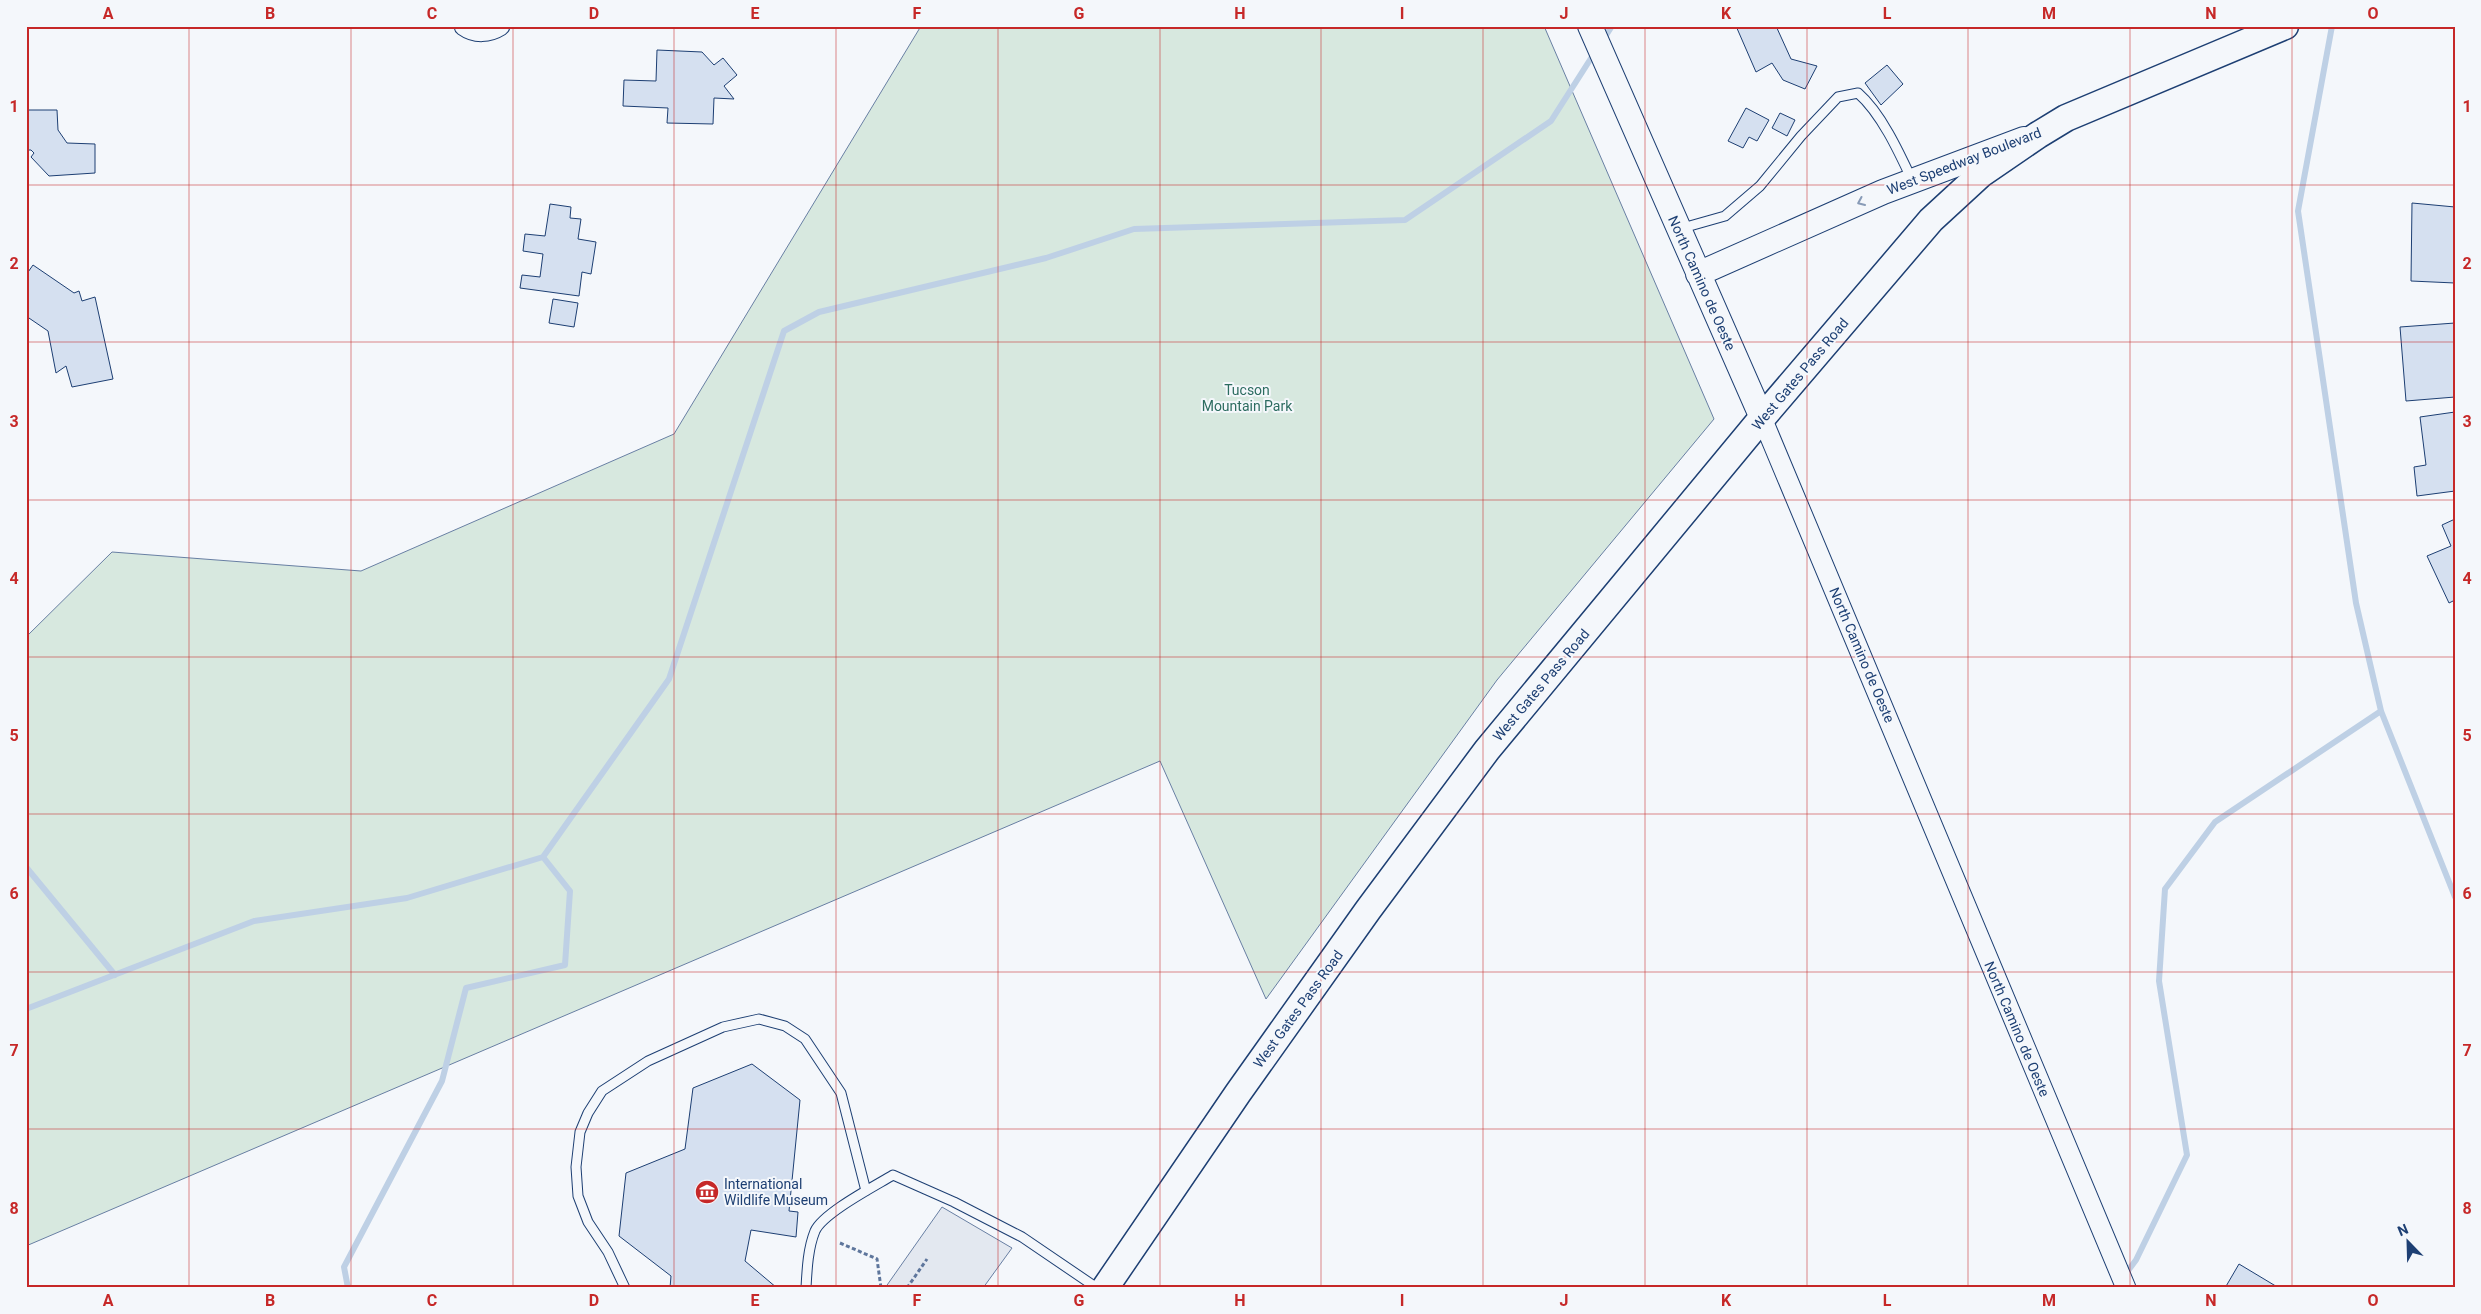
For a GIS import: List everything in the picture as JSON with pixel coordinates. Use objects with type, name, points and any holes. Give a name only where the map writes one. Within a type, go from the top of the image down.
[{"type":"main road","name":"West Speedway Boulevard","points":[[2038,134],[2066,118],[2285,26]]},
{"type":"main road","name":"West Gates Pass Road","points":[[1105,1288],[1238,1093],[1368,910],[1487,750],[1762,418],[1932,220],[1981,174],[2038,134]]},
{"type":"street","points":[[464,26],[478,32],[489,31],[500,26]]},
{"type":"street","name":"North Camino de Oeste","points":[[1590,26],[1762,418],[2126,1288]]},
{"type":"street","name":"West Speedway Boulevard","points":[[1698,274],[1912,180],[2038,134]]},
{"type":"lane","points":[[1678,229],[1725,216],[1760,186],[1801,136],[1838,97],[1858,93],[1867,100],[1895,145],[1912,180]]},
{"type":"lane","points":[[624,1288],[608,1252],[588,1222],[578,1196],[576,1167],[580,1132],[588,1113],[602,1090],[648,1061],[723,1026],[759,1020],[785,1026],[805,1039],[841,1093],[866,1192]]},
{"type":"lane","points":[[806,1288],[807,1267],[816,1230],[837,1209],[893,1175],[954,1202],[1022,1237],[1097,1288]]},
{"type":"path","points":[[840,1243],[877,1259],[881,1288]]},
{"type":"path","points":[[907,1288],[927,1259]]},
{"type":"green space","name":"Tucson Mountain Park","points":[[921,26],[1544,26],[1714,419],[1497,680],[1266,999],[1160,761],[26,1246],[26,637],[112,552],[361,571],[674,434]]},
{"type":"shaded area","points":[[942,1207],[1012,1248],[983,1288],[885,1288]]},
{"type":"building","points":[[1736,26],[1776,26],[1791,59],[1817,66],[1805,89],[1783,80],[1772,63],[1756,72]]},
{"type":"building","points":[[657,50],[702,52],[714,65],[723,58],[737,75],[724,86],[734,99],[714,98],[713,124],[667,123],[668,108],[623,106],[624,80],[656,81]]},
{"type":"building","points":[[1887,65],[1903,84],[1881,105],[1865,83]]},
{"type":"building","points":[[1746,108],[1769,120],[1757,141],[1749,137],[1743,148],[1728,141]]},
{"type":"building","points":[[26,110],[57,110],[58,130],[67,143],[95,144],[95,173],[49,176],[31,157],[34,153],[31,150],[26,150]]},
{"type":"building","points":[[1780,113],[1795,120],[1787,136],[1772,128]]},
{"type":"building","points":[[2412,203],[2455,207],[2455,283],[2411,281]]},
{"type":"building","points":[[550,204],[571,207],[570,218],[581,219],[578,239],[596,242],[591,274],[582,272],[579,296],[520,288],[522,275],[540,277],[543,254],[523,251],[525,234],[545,236]]},
{"type":"building","points":[[33,265],[74,293],[79,291],[82,301],[95,297],[113,379],[72,387],[66,366],[56,373],[48,331],[26,316],[26,275]]},
{"type":"building","points":[[553,299],[578,303],[574,327],[549,323]]},
{"type":"building","points":[[2455,323],[2455,397],[2406,401],[2400,327]]},
{"type":"building","points":[[2455,412],[2455,491],[2417,496],[2414,467],[2426,465],[2420,417]]},
{"type":"building","points":[[2455,519],[2455,600],[2449,603],[2427,556],[2451,546],[2442,525]]},
{"type":"building","name":"International Wildlife Museum","points":[[752,1064],[800,1100],[789,1211],[798,1212],[796,1237],[751,1230],[745,1261],[777,1288],[670,1288],[671,1276],[619,1236],[626,1173],[685,1149],[693,1088]]},
{"type":"building","points":[[2239,1264],[2279,1288],[2225,1288]]},
{"type":"waterway","points":[[1603,40],[1612,26]]},
{"type":"waterway","points":[[2332,26],[2298,211],[2356,603],[2381,711],[2455,897]]},
{"type":"waterway","points":[[26,1009],[254,921],[407,898],[543,857],[669,679],[784,331],[819,312],[1046,258],[1134,229],[1405,220],[1551,121],[1595,52]]},
{"type":"waterway","points":[[2115,1288],[2136,1260],[2187,1155],[2159,981],[2165,889],[2215,822],[2381,711]]},
{"type":"waterway","points":[[348,1288],[344,1267],[442,1081],[466,988],[565,965],[570,891],[543,857]]},
{"type":"waterway","points":[[26,867],[115,975]]},
{"type":"place","name":"International Wildlife Museum","points":[[707,1192]]}]
